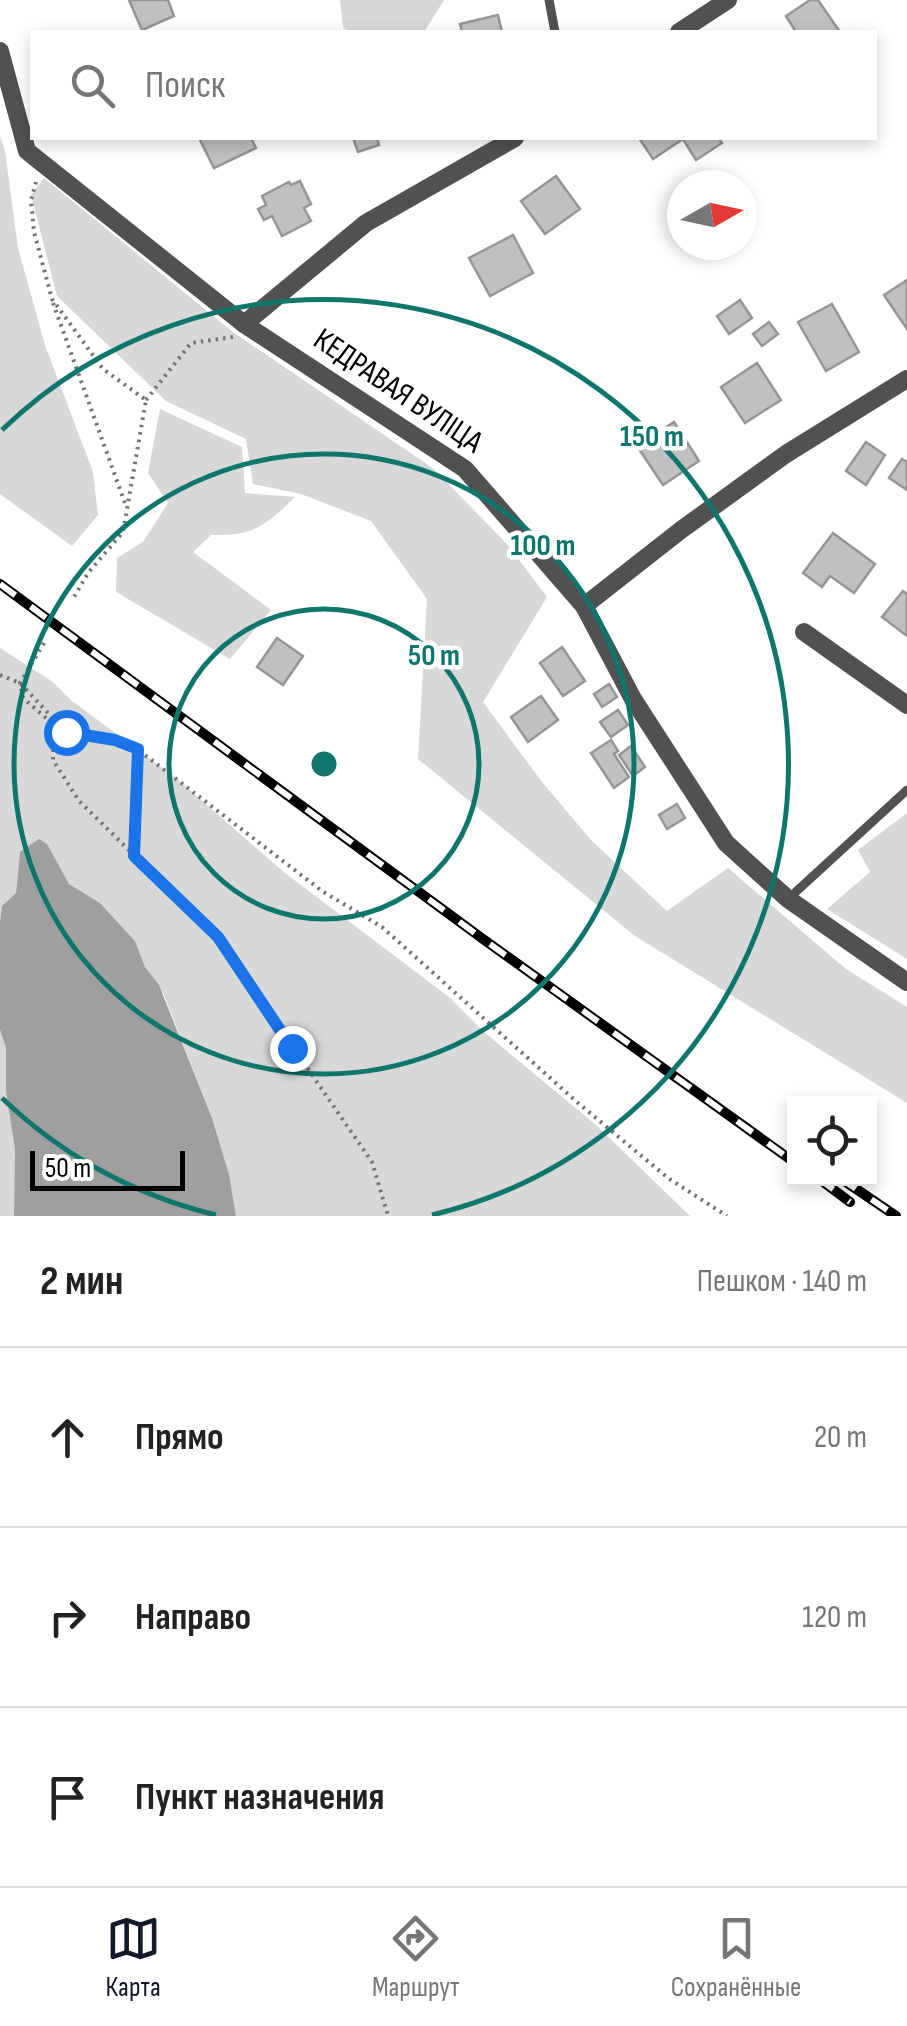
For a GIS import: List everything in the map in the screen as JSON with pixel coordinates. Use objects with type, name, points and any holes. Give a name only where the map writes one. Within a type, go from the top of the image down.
[{"type":"street","points":[[683,30],[728,0]]},
{"type":"street","name":"КЕДРАВАЯ ВУЛІЦА","points":[[0,51],[27,150],[244,324],[465,470],[584,606],[633,699],[726,843],[788,899],[907,982]]},
{"type":"street","points":[[244,324],[366,223],[511,140]]},
{"type":"street","points":[[584,606],[786,454],[907,380]]},
{"type":"street","points":[[804,632],[907,704]]},
{"type":"lane","points":[[549,0],[555,30]]},
{"type":"lane","points":[[788,899],[907,790]]},
{"type":"path","points":[[43,163],[30,200],[34,232],[52,299],[127,508]]},
{"type":"path","points":[[52,299],[103,369],[146,400]]},
{"type":"path","points":[[74,597],[122,532],[146,400],[191,343],[232,338],[244,324]]},
{"type":"path","points":[[44,643],[20,683],[23,698],[54,725],[53,760],[79,801],[218,937],[372,1162],[388,1216]]},
{"type":"path","points":[[0,675],[20,683],[66,732],[115,740],[138,749],[322,891],[382,927],[578,1103],[668,1178],[727,1216]]},
{"type":"path","points":[[134,856],[138,749]]},
{"type":"shaded area","points":[[340,0],[444,0],[425,30],[343,27]]},
{"type":"shaded area","points":[[0,136],[18,248],[45,345],[93,472],[98,515],[72,546],[0,494]]},
{"type":"shaded area","points":[[44,178],[233,332],[434,469],[507,544],[547,597],[483,702],[591,840],[667,911],[728,868],[846,969],[907,1007],[907,1103],[635,936],[418,759],[427,599],[371,521],[301,494],[253,484],[246,439],[166,401],[57,296],[31,195]]},
{"type":"shaded area","points":[[160,409],[242,447],[245,493],[295,497],[258,527],[238,534],[211,535],[193,552],[271,610],[230,659],[116,592],[117,558],[143,542],[168,503],[148,473]]},
{"type":"shaded area","points":[[0,648],[53,682],[72,701],[176,778],[285,873],[449,997],[484,1032],[596,1125],[690,1216],[236,1216],[229,1174],[212,1118],[164,995],[145,967],[135,941],[100,903],[69,884],[58,866],[20,852],[16,893],[2,906],[0,922]]},
{"type":"shaded area","points":[[907,813],[907,959],[827,909],[870,872],[858,850]]},
{"type":"shaded area","points":[[39,839],[47,844],[69,884],[100,903],[135,941],[145,967],[159,985],[212,1118],[229,1174],[236,1216],[14,1216],[15,1150],[6,1092],[6,1048],[0,1030],[0,922],[2,906],[16,893],[20,852]]},
{"type":"shaded area","points":[[0,1030],[6,1048],[6,1092],[15,1150],[14,1216],[0,1216]]},
{"type":"building","points":[[129,0],[168,0],[174,16],[142,30]]},
{"type":"building","points":[[810,0],[818,0],[839,30],[795,30],[786,16]]},
{"type":"building","points":[[498,15],[502,30],[462,30],[460,24]]},
{"type":"building","points":[[200,140],[252,140],[256,148],[214,168]]},
{"type":"building","points":[[354,140],[378,140],[379,145],[358,152]]},
{"type":"building","points":[[640,140],[682,140],[653,159]]},
{"type":"building","points":[[684,140],[722,143],[696,160]]},
{"type":"building","points":[[556,176],[580,209],[545,234],[521,201]]},
{"type":"building","points":[[300,181],[311,204],[304,208],[311,221],[282,236],[272,216],[264,220],[258,209],[266,205],[262,196],[289,182],[291,185]]},
{"type":"building","points":[[513,235],[533,273],[490,296],[469,258]]},
{"type":"building","points":[[907,280],[907,329],[884,295]]},
{"type":"building","points":[[740,300],[752,318],[729,334],[717,316]]},
{"type":"building","points":[[832,304],[859,352],[826,371],[798,322]]},
{"type":"building","points":[[769,322],[778,334],[762,346],[753,334]]},
{"type":"building","points":[[757,363],[781,400],[745,423],[721,387]]},
{"type":"building","points":[[674,422],[699,461],[663,485],[637,446]]},
{"type":"building","points":[[866,442],[885,455],[866,485],[846,471]]},
{"type":"building","points":[[902,459],[907,462],[907,490],[889,478]]},
{"type":"building","points":[[833,533],[875,564],[854,593],[830,576],[822,587],[803,573]]},
{"type":"building","points":[[903,591],[907,594],[907,636],[882,617]]},
{"type":"building","points":[[277,638],[303,656],[283,685],[257,667]]},
{"type":"building","points":[[562,647],[585,681],[563,696],[540,663]]},
{"type":"building","points":[[609,684],[617,697],[602,707],[594,694]]},
{"type":"building","points":[[541,696],[558,720],[528,742],[511,717]]},
{"type":"building","points":[[618,710],[628,725],[611,737],[600,722]]},
{"type":"building","points":[[611,740],[618,751],[614,754],[629,777],[614,788],[591,753]]},
{"type":"building","points":[[631,746],[645,767],[633,776],[619,755]]},
{"type":"building","points":[[677,804],[685,818],[667,829],[659,815]]},
{"type":"railway","points":[[0,584],[787,1157]]},
{"type":"railway","points":[[829,1186],[850,1202]]},
{"type":"railway","points":[[852,1186],[896,1216]]},
{"type":"route","points":[[66,732],[115,740],[138,749],[134,856],[218,937],[292,1048]]}]
